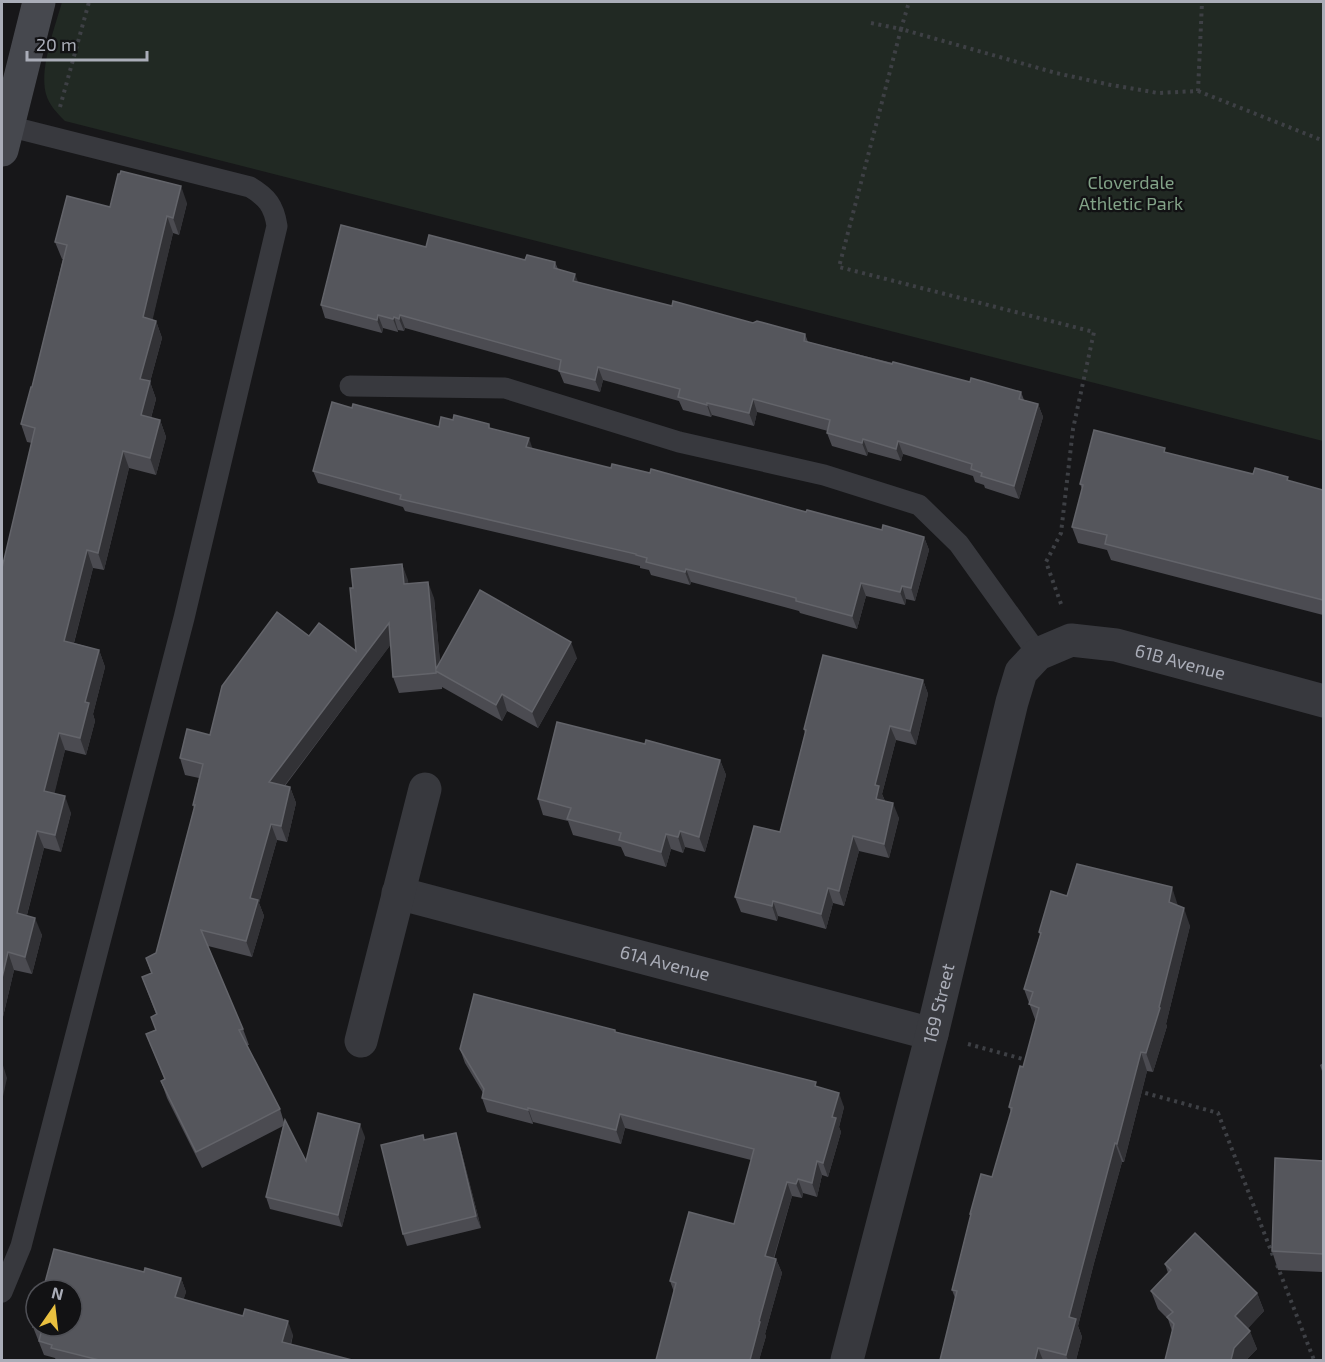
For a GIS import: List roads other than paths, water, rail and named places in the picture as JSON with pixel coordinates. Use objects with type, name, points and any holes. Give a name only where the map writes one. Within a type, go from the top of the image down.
[{"type":"main road","points":[[5,138],[39,2]]},
{"type":"street","name":"61B Avenue","points":[[1038,654],[1071,640],[1116,645],[1323,701]]},
{"type":"street","name":"169 Street","points":[[847,1360],[932,1034],[1012,702],[1021,672],[1038,654]]},
{"type":"street","points":[[361,1041],[425,789]]},
{"type":"street","name":"61A Avenue","points":[[398,893],[932,1034]]},
{"type":"lane","points":[[2,1292],[21,1246],[184,618],[277,226],[270,204],[262,194],[250,187],[49,136],[5,138]]},
{"type":"lane","points":[[350,386],[505,388],[679,442],[824,475],[919,506],[959,544],[1038,654]]},
{"type":"park label","name":"Cloverdale Athletic Park","points":[[1131,193]]}]
